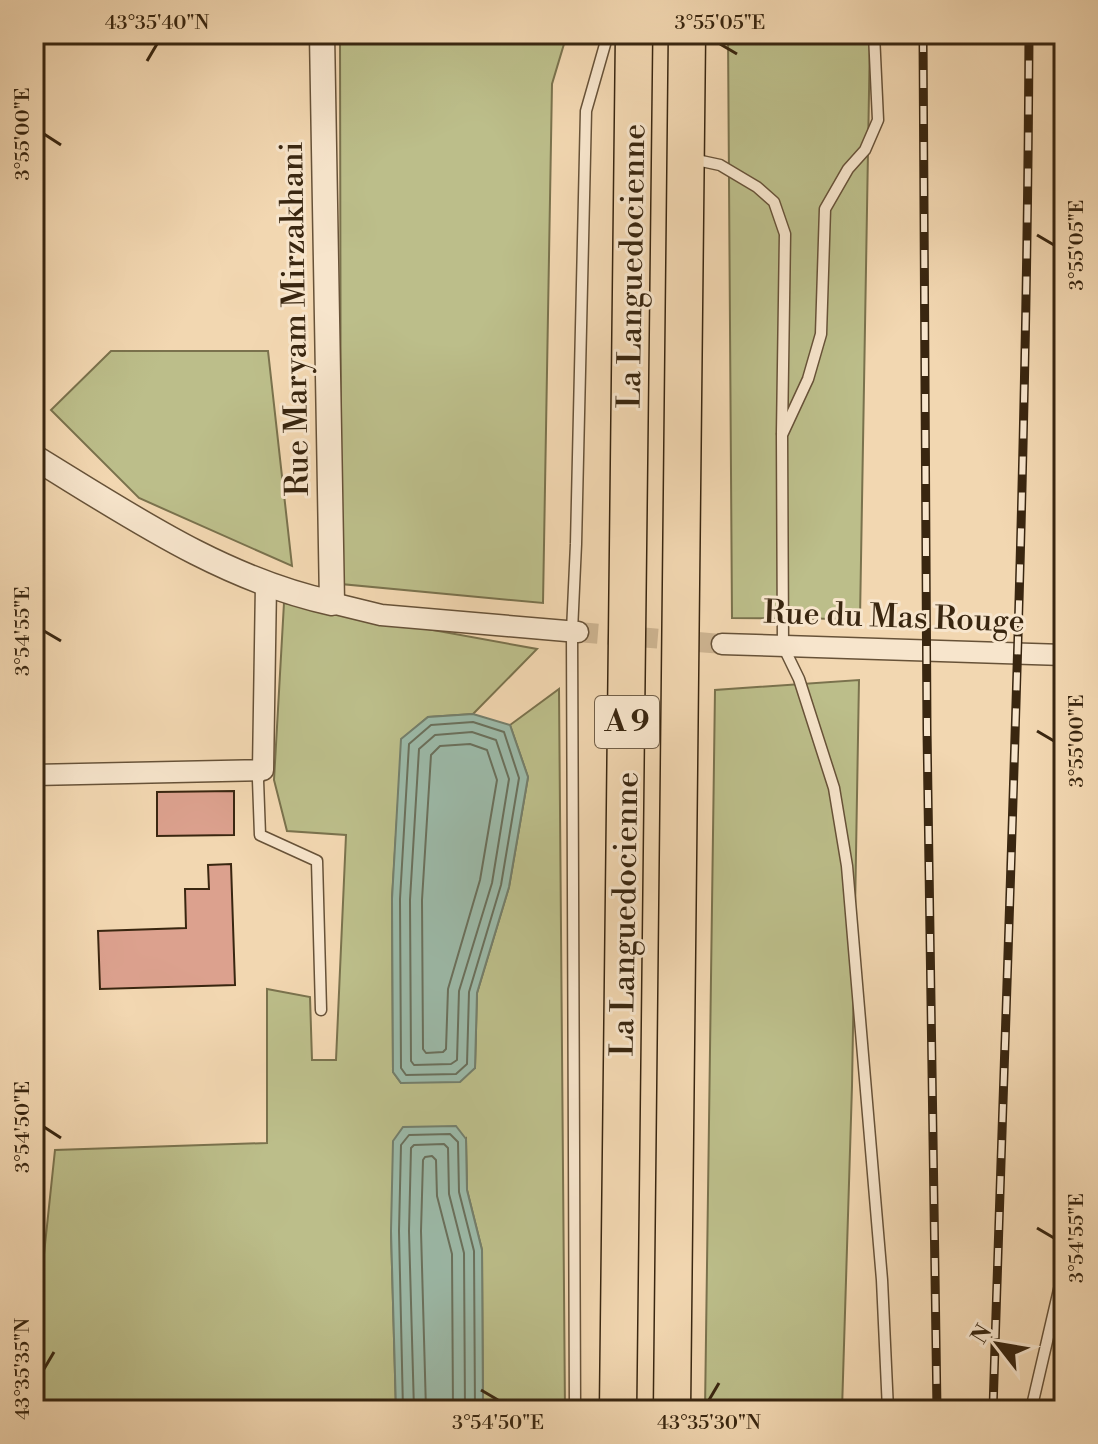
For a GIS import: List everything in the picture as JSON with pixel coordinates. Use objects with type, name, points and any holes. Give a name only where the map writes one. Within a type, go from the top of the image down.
[{"type":"highway","name":"La Languedocienne","points":[[618,1410],[634,34]]},
{"type":"highway","name":"La Languedocienne","points":[[672,1410],[687,34]]},
{"type":"street","name":"Rue Maryam Mirzakhani","points":[[322,34],[332,603]]},
{"type":"street","points":[[34,457],[184,548],[266,584],[381,615],[575,632]]},
{"type":"street","points":[[34,775],[263,770],[266,584]]},
{"type":"street","name":"Rue du Mas Rouge","points":[[722,644],[1064,655]]},
{"type":"lane","points":[[575,1410],[575,632],[586,111],[608,34]]},
{"type":"lane","points":[[782,435],[808,379],[821,334],[825,209],[848,169],[865,150],[878,120],[874,34]]},
{"type":"lane","points":[[686,158],[720,165],[757,187],[774,202],[785,234],[783,646],[799,679],[834,788],[847,866],[882,1280],[888,1410]]},
{"type":"lane","points":[[263,770],[258,780],[260,835],[317,861],[321,1010]]},
{"type":"lane","points":[[1031,1410],[1064,1268]]},
{"type":"green space","points":[[340,34],[567,34],[552,84],[543,603],[341,584]]},
{"type":"green space","points":[[728,34],[870,34],[860,619],[732,618]]},
{"type":"green space","points":[[111,351],[268,351],[292,566],[139,498],[51,410]]},
{"type":"green space","points":[[284,603],[537,649],[473,714],[428,717],[402,739],[392,899],[393,1072],[401,1083],[475,1068],[477,993],[509,887],[528,777],[510,725],[559,689],[565,1410],[483,1410],[482,1250],[467,1190],[466,1139],[391,1231],[396,1410],[34,1410],[34,1255],[44,1254],[55,1150],[267,1143],[267,989],[310,997],[312,1060],[336,1060],[346,835],[287,831],[274,780]]},
{"type":"green space","points":[[859,680],[852,1086],[842,1410],[705,1410],[715,690]]},
{"type":"water","points":[[473,714],[510,725],[528,777],[509,887],[477,993],[475,1068],[460,1082],[401,1083],[393,1072],[392,899],[401,739],[428,717]]},
{"type":"water","points":[[456,1126],[466,1139],[467,1190],[482,1250],[483,1410],[396,1410],[391,1231],[393,1141],[403,1127]]},
{"type":"building","points":[[234,791],[234,835],[157,836],[157,792]]},
{"type":"building","points":[[231,864],[235,985],[100,989],[98,931],[186,928],[185,889],[209,889],[208,865]]},
{"type":"tunnel","points":[[578,632],[722,644]]},
{"type":"railway","points":[[923,34],[927,730],[937,1410]]},
{"type":"railway","points":[[993,1410],[1020,550],[1029,34]]}]
